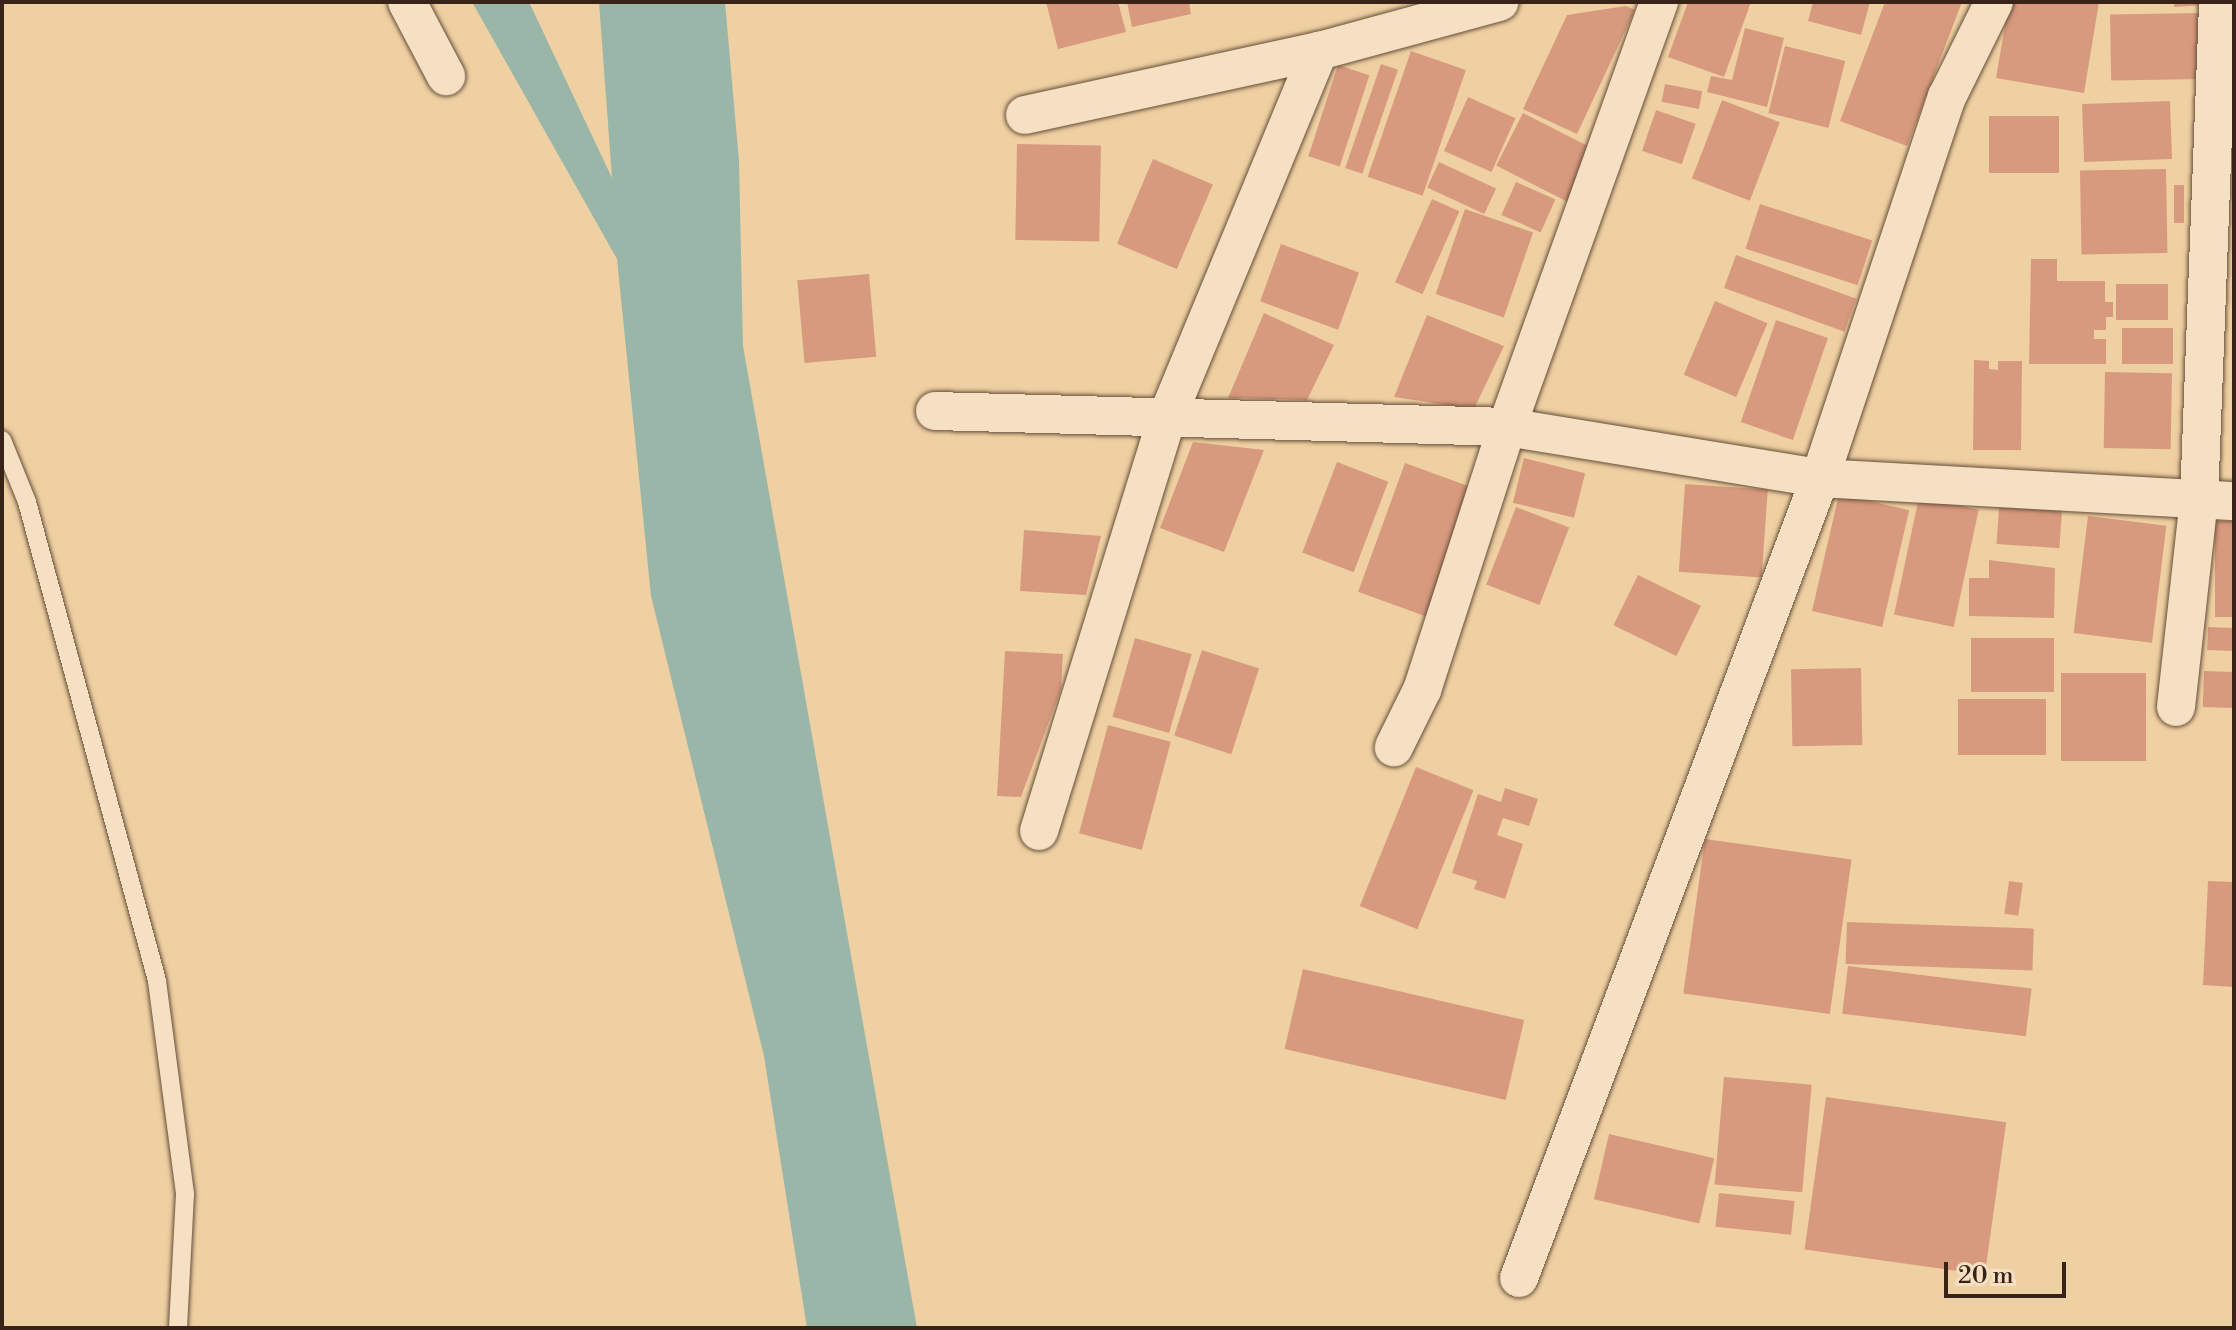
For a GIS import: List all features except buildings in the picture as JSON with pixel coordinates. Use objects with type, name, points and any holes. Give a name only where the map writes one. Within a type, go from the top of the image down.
[{"type":"street","points":[[407,2],[446,76]]},
{"type":"street","points":[[1025,115],[1319,51],[1499,2]]},
{"type":"street","points":[[1394,747],[1422,690],[1507,427],[1659,2]]},
{"type":"street","points":[[1519,1278],[1820,478],[1947,97],[1994,2]]},
{"type":"street","points":[[2176,707],[2217,501],[2218,2]]},
{"type":"street","points":[[1039,831],[1168,415],[1319,51]]},
{"type":"street","points":[[935,411],[1168,415],[1507,427],[1820,478],[2217,501]]},
{"type":"lane","points":[[2,440],[27,502],[157,981],[185,1194],[178,1328]]},
{"type":"shaded area","points":[[472,2],[529,2],[612,178],[599,2],[725,2],[739,161],[743,346],[917,1328],[807,1328],[764,1056],[651,596],[617,259]]}]
